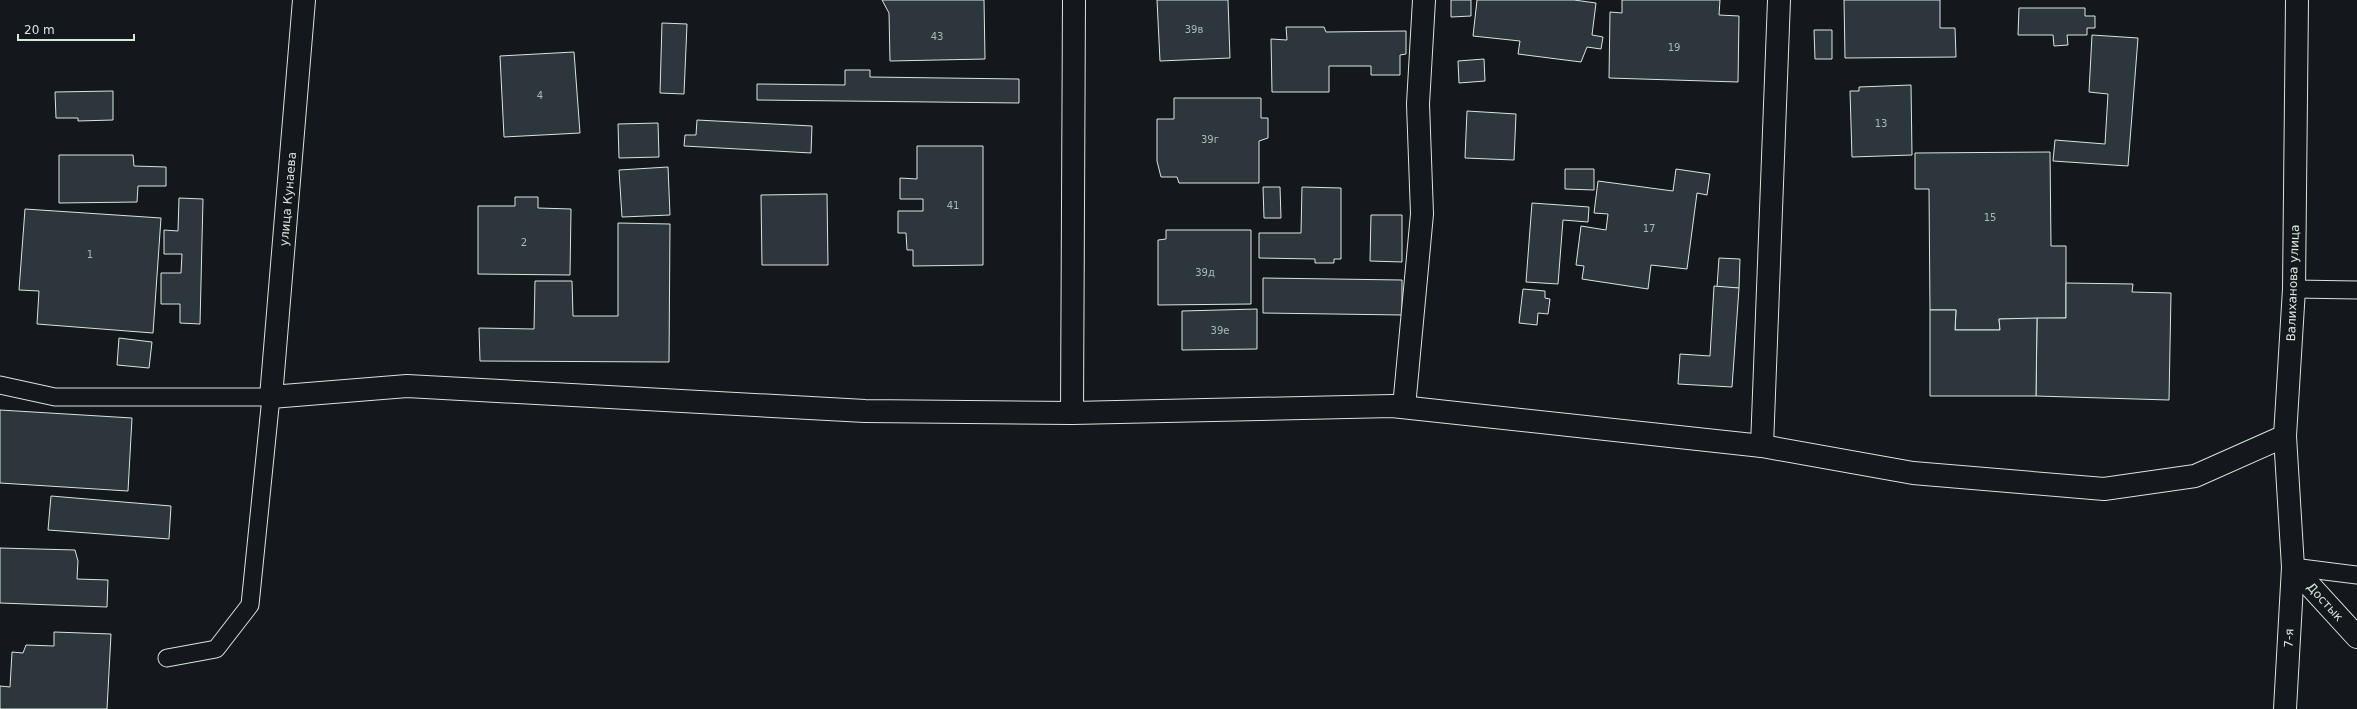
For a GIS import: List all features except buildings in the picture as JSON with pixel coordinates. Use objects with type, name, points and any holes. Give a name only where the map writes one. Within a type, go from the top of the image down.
[{"type":"street","name":"улица Кунаева","points":[[272,397],[304,0]]},
{"type":"street","points":[[1072,413],[1074,0]]},
{"type":"street","points":[[1404,407],[1422,214],[1418,104],[1424,0]]},
{"type":"street","points":[[1762,446],[1779,0]]},
{"type":"street","name":"Валиханова улица","points":[[2293,567],[2285,436],[2294,289],[2297,0]]},
{"type":"street","points":[[272,397],[406,386],[865,411],[1072,413],[1404,407],[1762,446],[1913,472],[2104,489],[2194,476],[2285,436]]},
{"type":"street","name":"Достык","points":[[2293,567],[2357,637]]},
{"type":"street","name":"7-я","points":[[2285,709],[2293,567]]},
{"type":"lane","points":[[2294,289],[2357,290]]},
{"type":"lane","points":[[0,385],[55,397],[272,397],[250,605],[216,649],[167,658]]},
{"type":"lane","points":[[2293,567],[2357,575]]}]
